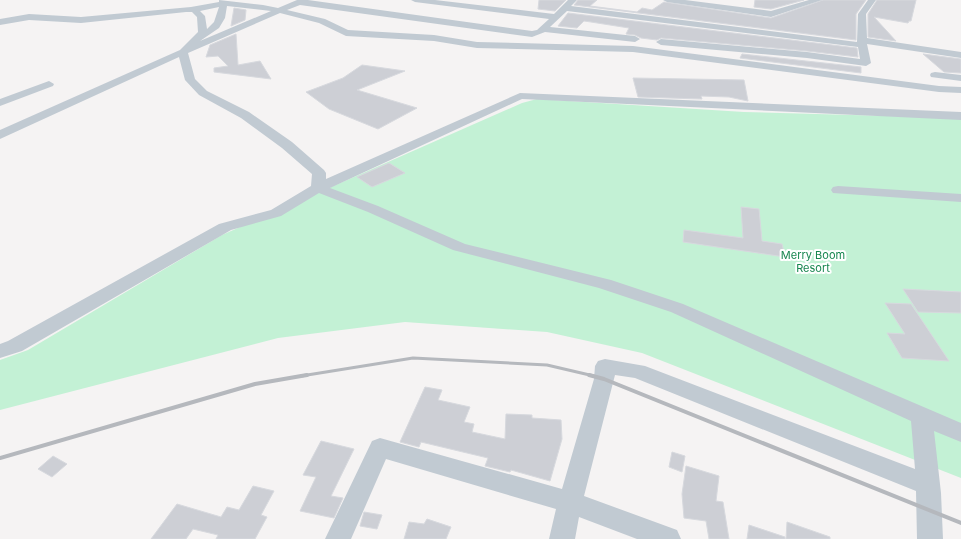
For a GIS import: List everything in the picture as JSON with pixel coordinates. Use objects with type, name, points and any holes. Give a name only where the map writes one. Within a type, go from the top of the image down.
[{"type":"street","points":[[393,16],[419,0],[556,17]]},
{"type":"street","points":[[667,0],[771,18],[804,4],[818,0]]},
{"type":"street","points":[[781,0],[804,4]]},
{"type":"street","points":[[544,29],[650,41],[807,55],[866,63],[862,41],[862,14],[872,0]]},
{"type":"street","points":[[0,134],[183,52],[302,1],[393,16],[522,34],[540,32],[556,17],[568,2],[961,55]]},
{"type":"street","points":[[183,52],[201,36],[213,32],[217,27],[223,2]]},
{"type":"street","points":[[0,22],[29,17],[81,20],[189,10],[223,2],[263,7],[322,21],[346,33],[434,38],[477,45],[633,49],[940,89],[961,90]]},
{"type":"street","points":[[189,10],[194,10],[201,16],[203,33],[201,36]]},
{"type":"street","points":[[714,18],[862,41]]},
{"type":"street","points":[[183,52],[190,80],[203,93],[245,115],[287,145],[319,173],[318,188]]},
{"type":"street","points":[[935,76],[961,78]]},
{"type":"street","points":[[0,103],[49,84]]},
{"type":"street","points":[[0,351],[15,346],[225,227],[276,212],[318,188],[520,96],[961,116]]},
{"type":"street","points":[[318,188],[373,209],[459,247],[605,284],[676,308],[961,433]]},
{"type":"street","points":[[838,190],[961,198]]},
{"type":"street","points":[[562,539],[570,502],[604,379],[605,366],[638,371],[927,484]]},
{"type":"street","points":[[922,416],[927,484],[931,510],[930,539]]},
{"type":"street","points":[[338,539],[380,448],[570,502],[668,539]]},
{"type":"green space","name":"Merry Boom Resort","points":[[537,99],[744,112],[961,118],[961,478],[642,353],[547,332],[405,322],[278,338],[0,410],[0,360],[28,350],[222,235],[522,103]]},
{"type":"building","points":[[539,0],[566,0],[555,11],[538,9]]},
{"type":"building","points":[[578,0],[597,0],[590,6],[637,12],[642,8],[652,10],[664,2],[771,18],[823,0],[866,0],[856,14],[856,40],[574,5]]},
{"type":"building","points":[[755,0],[804,0],[771,9],[754,7]]},
{"type":"building","points":[[877,0],[916,0],[911,21],[908,23],[874,17],[896,41],[868,37],[868,14]]},
{"type":"building","points":[[234,8],[246,10],[245,20],[231,26]]},
{"type":"building","points":[[568,13],[857,48],[858,57],[661,38],[657,40],[641,38],[635,35],[626,34],[629,28],[584,21],[577,28],[558,26]]},
{"type":"building","points":[[236,34],[238,65],[260,61],[271,79],[214,72],[214,68],[228,66],[218,56],[206,57],[210,45]]},
{"type":"building","points":[[742,54],[861,67],[861,73],[740,58]]},
{"type":"building","points":[[923,54],[961,59],[961,73],[944,72]]},
{"type":"building","points":[[362,65],[405,71],[357,90],[417,108],[378,129],[329,109],[306,92],[343,78]]},
{"type":"building","points":[[633,78],[744,80],[748,101],[729,97],[701,96],[702,99],[638,97]]},
{"type":"building","points":[[389,163],[405,173],[372,187],[357,177]]},
{"type":"building","points":[[741,207],[759,209],[762,241],[782,244],[785,257],[683,242],[684,230],[743,238]]},
{"type":"building","points":[[903,289],[961,292],[961,313],[918,312]]},
{"type":"building","points":[[885,303],[911,304],[949,361],[902,358],[887,333],[905,334]]},
{"type":"building","points":[[425,387],[442,390],[438,400],[470,407],[464,422],[474,424],[472,432],[505,439],[506,414],[532,415],[532,418],[561,420],[562,439],[550,481],[511,470],[510,472],[485,466],[488,458],[421,442],[419,447],[400,442]]},
{"type":"building","points":[[321,441],[354,449],[331,496],[343,498],[334,518],[300,511],[316,477],[303,475]]},
{"type":"building","points":[[672,452],[685,456],[682,472],[669,467]]},
{"type":"building","points":[[53,456],[67,464],[52,477],[38,469]]},
{"type":"building","points":[[686,466],[719,476],[716,501],[723,502],[729,539],[709,539],[706,521],[684,518],[682,494]]},
{"type":"building","points":[[253,486],[274,491],[261,515],[267,517],[255,539],[216,539],[218,535],[193,529],[186,539],[151,539],[177,504],[221,517],[227,507],[239,510]]},
{"type":"building","points":[[364,512],[382,515],[377,529],[360,526]]},
{"type":"building","points":[[427,519],[451,527],[446,539],[404,539],[409,522],[424,524]]},
{"type":"building","points":[[787,522],[830,537],[830,539],[786,539]]},
{"type":"building","points":[[749,525],[785,537],[785,539],[747,539]]},
{"type":"railway","points":[[304,376],[413,358],[547,365],[594,376]]},
{"type":"railway","points":[[589,375],[604,379],[961,523]]},
{"type":"railway","points":[[0,458],[255,384],[304,376]]}]
